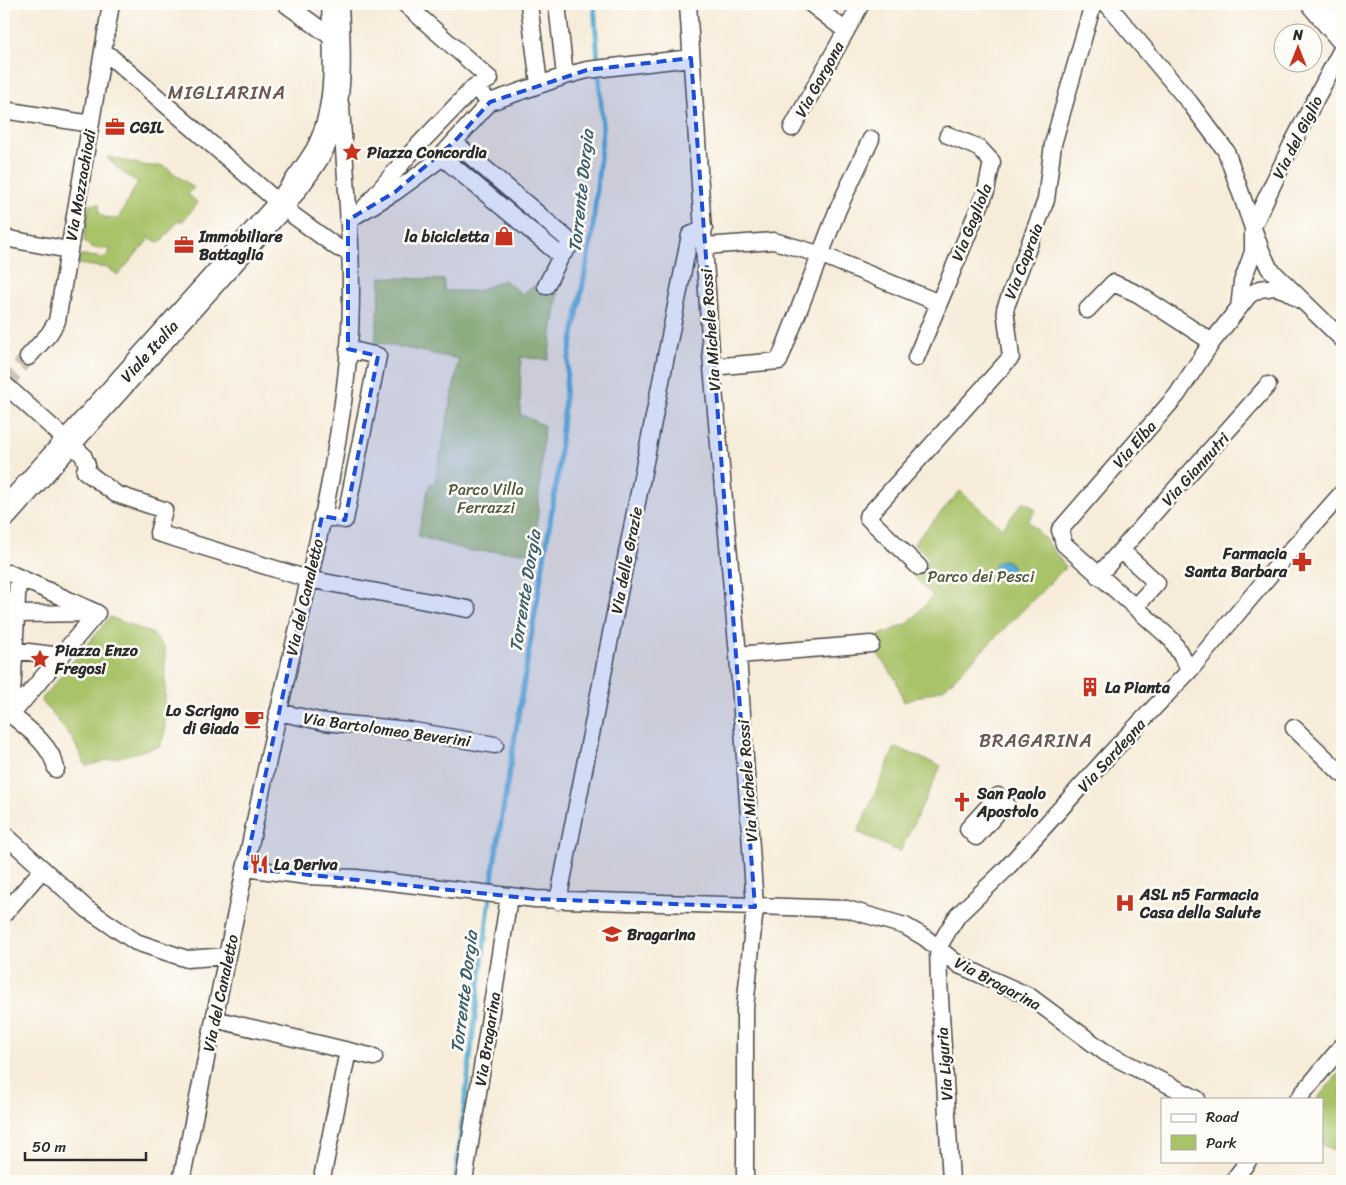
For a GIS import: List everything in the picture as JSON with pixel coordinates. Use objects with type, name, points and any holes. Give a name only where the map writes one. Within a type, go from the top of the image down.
[{"type":"main road","name":"Via del Canaletto","points":[[335,4],[337,50]]},
{"type":"main road","points":[[1315,4],[1342,36]]},
{"type":"main road","name":"Viale Italia","points":[[4,514],[75,449],[308,169],[326,135],[332,108],[337,50]]},
{"type":"street","name":"Via Mozzachiodi","points":[[28,357],[49,334],[57,321],[111,4]]},
{"type":"street","points":[[287,4],[337,50]]},
{"type":"street","points":[[355,216],[407,157],[474,88],[490,79],[405,4]]},
{"type":"street","points":[[529,4],[539,84]]},
{"type":"street","points":[[556,4],[566,76]]},
{"type":"street","name":"Via Michele Rossi","points":[[688,4],[712,367],[738,655],[755,907]]},
{"type":"street","name":"Via Gorgona","points":[[811,4],[846,31]]},
{"type":"street","name":"Via Gorgona","points":[[792,128],[861,4]]},
{"type":"street","name":"Via Capraia","points":[[919,567],[867,517],[1011,357],[1005,310],[1046,200],[1053,144],[1093,4]]},
{"type":"street","points":[[1107,4],[1190,103],[1226,151],[1260,248],[1270,268],[1342,339]]},
{"type":"street","name":"Via del Giglio","points":[[1253,226],[1292,144],[1342,49]]},
{"type":"street","points":[[103,50],[287,196],[338,248],[350,252]]},
{"type":"street","name":"Via del Canaletto","points":[[181,1181],[278,712],[322,516],[340,419],[348,349],[350,252],[355,216],[337,50]]},
{"type":"street","points":[[355,216],[395,192],[442,157],[490,102],[539,84],[588,70],[691,58]]},
{"type":"street","points":[[474,88],[490,102]]},
{"type":"street","points":[[4,110],[91,124]]},
{"type":"street","name":"Via Gagliola","points":[[916,358],[986,191],[992,162],[979,148],[948,135]]},
{"type":"street","points":[[712,367],[779,361],[838,209],[871,138]]},
{"type":"street","points":[[454,142],[572,243],[561,256],[546,286]]},
{"type":"street","points":[[442,157],[561,256]]},
{"type":"street","points":[[1239,309],[1242,282],[1250,263],[1253,226]]},
{"type":"street","name":"Via delle Grazie","points":[[558,901],[690,234],[704,229]]},
{"type":"street","points":[[4,238],[69,250]]},
{"type":"street","points":[[705,246],[774,241],[822,254],[939,303]]},
{"type":"street","points":[[1250,263],[1271,287],[1287,291],[1302,301]]},
{"type":"street","points":[[1087,310],[1113,284],[1138,294],[1212,342]]},
{"type":"street","name":"Via Elba","points":[[1098,576],[1064,544],[1060,530],[1177,395],[1212,342],[1244,300],[1254,292],[1271,287]]},
{"type":"street","points":[[322,516],[345,520],[378,356],[348,349]]},
{"type":"street","points":[[4,384],[75,449],[87,465],[85,471],[116,494],[164,510],[158,533],[308,579],[468,609]]},
{"type":"street","name":"Via Giannutri","points":[[1098,576],[1268,385]]},
{"type":"street","name":"Via Sardegna","points":[[938,948],[958,915],[1036,837],[1110,754],[1190,670],[1342,492]]},
{"type":"street","points":[[1122,551],[1157,583],[1135,608]]},
{"type":"street","points":[[7,712],[10,616],[14,575],[97,613]]},
{"type":"street","points":[[1098,576],[1172,640],[1190,670]]},
{"type":"street","points":[[10,616],[97,613]]},
{"type":"street","points":[[7,712],[61,656],[97,613]]},
{"type":"street","points":[[738,655],[871,644]]},
{"type":"street","points":[[9,649],[61,656]]},
{"type":"street","points":[[7,712],[34,734],[51,756],[56,769]]},
{"type":"street","name":"Via Bartolomeo Beverini","points":[[278,712],[324,722],[408,730],[495,745]]},
{"type":"street","points":[[1294,728],[1342,774]]},
{"type":"street","points":[[4,834],[87,910],[136,942],[187,959],[227,956]]},
{"type":"street","name":"Via Bragarina","points":[[245,868],[307,876],[356,878],[480,895],[558,901],[847,910],[905,926],[959,965],[1029,996],[1106,1053],[1194,1098]]},
{"type":"street","points":[[4,914],[43,869]]},
{"type":"street","name":"Via Bragarina","points":[[464,1181],[509,897]]},
{"type":"street","points":[[746,1181],[744,1008],[755,907]]},
{"type":"street","name":"Via Liguria","points":[[938,948],[938,981],[952,1181]]},
{"type":"street","points":[[214,1019],[374,1057]]},
{"type":"street","points":[[1299,1098],[1342,1046]]},
{"type":"street","points":[[323,1173],[348,1051]]},
{"type":"street","points":[[1233,1181],[1247,1162]]},
{"type":"highlighted area","points":[[691,58],[755,907],[535,899],[245,868],[322,516],[345,520],[378,356],[348,349],[348,220],[395,192],[454,142],[490,102],[523,89],[587,70]]},
{"type":"green space","points":[[108,157],[148,166],[164,166],[194,188],[188,194],[198,203],[182,222],[179,220],[160,243],[150,238],[118,275],[108,268],[78,264],[80,255],[105,258],[111,249],[89,246],[84,240],[89,205],[99,204],[99,213],[104,217],[118,219],[138,182],[123,173]]},
{"type":"green space","name":"Parco Villa Ferrazzi","points":[[381,277],[444,280],[444,291],[477,291],[504,280],[522,294],[539,283],[558,293],[548,360],[521,357],[520,414],[544,426],[535,552],[469,551],[418,536],[429,485],[435,482],[459,359],[375,342]]},
{"type":"green space","name":"Parco dei Pesci","points":[[960,491],[1002,528],[1024,501],[1036,510],[1028,521],[1066,567],[945,688],[904,702],[896,680],[868,640],[909,623],[933,596],[911,574],[929,558],[914,543]]},
{"type":"green space","points":[[110,617],[153,634],[165,649],[165,732],[160,746],[86,766],[72,738],[41,700]]},
{"type":"green space","points":[[895,747],[941,766],[900,852],[858,832]]},
{"type":"green space","points":[[1342,1069],[1342,1153],[1324,1146],[1324,1098],[1318,1098]]},
{"type":"water","points":[[1003,560],[1010,563],[1013,570],[1010,577],[1003,580],[996,577],[993,570],[996,563]]},
{"type":"waterway","name":"Torrente Dorgia","points":[[455,1181],[494,865],[558,473],[568,362],[592,236],[603,129],[594,4]]},
{"type":"tunnel","points":[[4,385],[28,357]]},
{"type":"place","name":"CGIL","points":[[115,127]]},
{"type":"place","name":"Piazza Concordia","points":[[352,152]]},
{"type":"place","name":"la bicicletta","points":[[504,236]]},
{"type":"place","name":"Immobiliare Battaglia","points":[[184,245]]},
{"type":"place","name":"Farmacia Santa Barbara","points":[[1302,562]]},
{"type":"place","name":"Piazza Enzo Fregosi","points":[[40,659]]},
{"type":"place","name":"La Pianta","points":[[1090,687]]},
{"type":"place","name":"Lo Scrigno di Giada","points":[[254,719]]},
{"type":"place","name":"San Paolo Apostolo","points":[[962,802]]},
{"type":"place","name":"La Deriva","points":[[259,864]]},
{"type":"place","name":"ASL n5 Farmacia Casa della Salute","points":[[1125,903]]},
{"type":"place","name":"Bragarina","points":[[612,934]]},
{"type":"district","name":"MIGLIARINA","points":[[227,92]]},
{"type":"district","name":"BRAGARINA","points":[[1036,740]]}]
